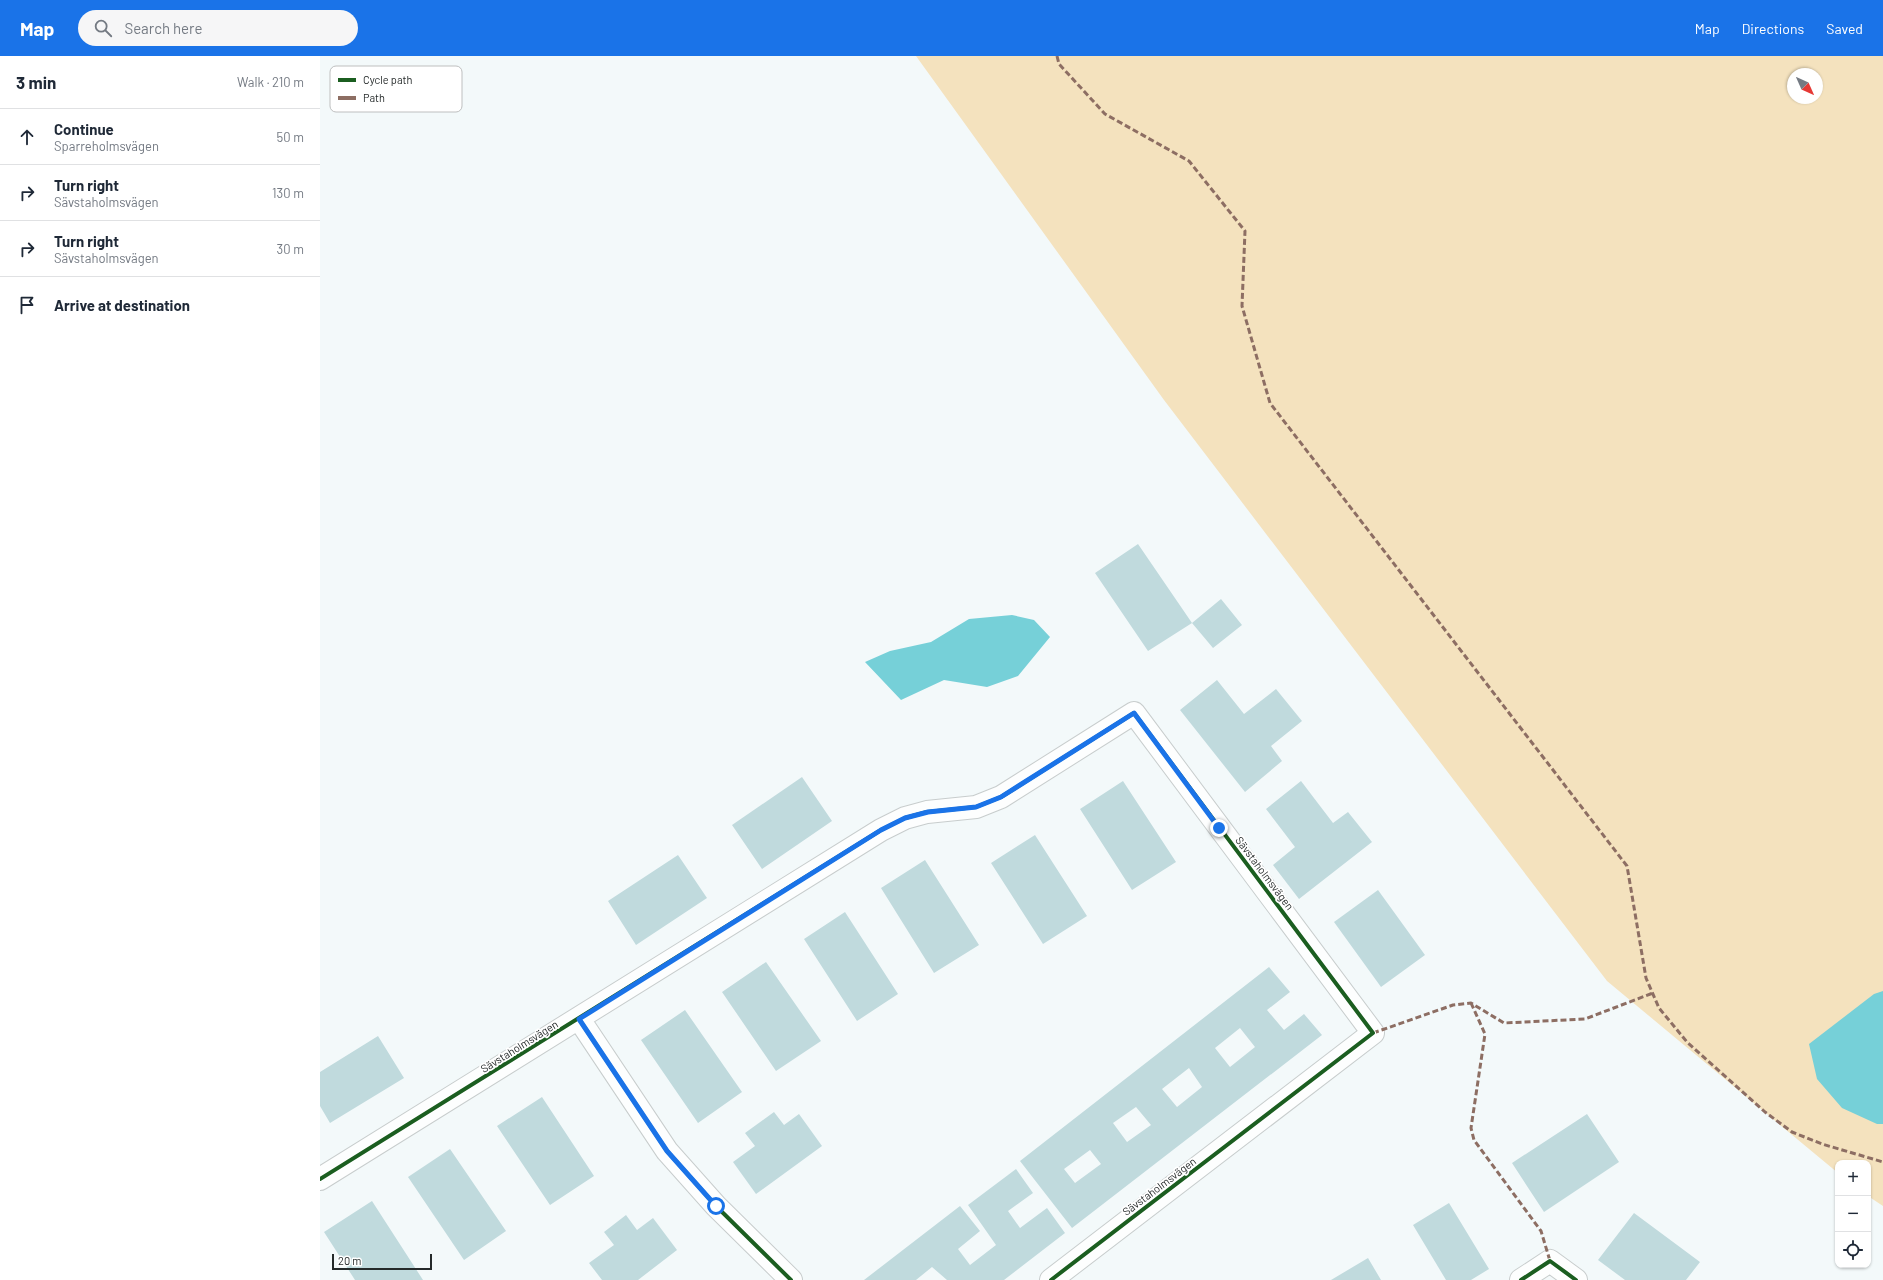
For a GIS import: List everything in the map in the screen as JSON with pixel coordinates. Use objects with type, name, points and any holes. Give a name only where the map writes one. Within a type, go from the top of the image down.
[{"type":"street","name":"Sävstaholmsvägen","points":[[320,1179],[881,830],[905,818],[928,812],[976,807],[1001,797],[1134,713],[1373,1033],[1051,1280]]},
{"type":"street","points":[[579,1019],[667,1151],[740,1231],[791,1280]]},
{"type":"street","points":[[1521,1280],[1550,1261],[1576,1280]]},
{"type":"shaded area","points":[[916,56],[1883,56],[1883,1206],[1871,1198],[1871,1160],[1835,1160],[1835,1171],[1607,981],[1164,400]]},
{"type":"water","points":[[1012,615],[1034,620],[1050,637],[1018,676],[987,687],[944,680],[901,700],[865,662],[890,651],[931,642],[969,619]]},
{"type":"water","points":[[1883,991],[1883,1124],[1877,1124],[1842,1108],[1817,1079],[1809,1044],[1874,994]]},
{"type":"building","points":[[1138,544],[1192,623],[1148,651],[1095,573]]},
{"type":"building","points":[[1221,599],[1242,625],[1213,648],[1192,623]]},
{"type":"building","points":[[1217,680],[1244,714],[1276,689],[1302,721],[1271,746],[1282,761],[1245,792],[1180,710]]},
{"type":"building","points":[[802,777],[832,821],[762,869],[732,825]]},
{"type":"building","points":[[1123,781],[1176,862],[1132,890],[1080,809]]},
{"type":"building","points":[[1301,781],[1333,823],[1348,812],[1372,842],[1299,899],[1273,865],[1295,847],[1266,809]]},
{"type":"building","points":[[1035,835],[1087,916],[1043,944],[991,863]]},
{"type":"building","points":[[678,855],[707,898],[636,945],[608,901]]},
{"type":"building","points":[[925,860],[979,945],[934,973],[881,888]]},
{"type":"building","points":[[1378,890],[1425,955],[1381,987],[1334,922]]},
{"type":"building","points":[[845,912],[898,994],[857,1021],[804,939]]},
{"type":"building","points":[[766,962],[821,1041],[776,1071],[722,992]]},
{"type":"building","points":[[1269,967],[1290,992],[1267,1010],[1284,1030],[1304,1014],[1322,1035],[1072,1228],[1020,1161]],"holes":[[[1240,1028],[1255,1047],[1230,1067],[1215,1048]],[[1189,1068],[1202,1087],[1177,1107],[1162,1089]],[[1136,1107],[1151,1125],[1127,1142],[1113,1123]],[[1090,1150],[1101,1164],[1075,1183],[1064,1169]]]},
{"type":"building","points":[[685,1010],[742,1092],[698,1123],[641,1040]]},
{"type":"building","points":[[378,1036],[404,1078],[330,1123],[320,1106],[320,1072]]},
{"type":"building","points":[[542,1097],[594,1176],[550,1205],[497,1126]]},
{"type":"building","points":[[774,1112],[784,1125],[799,1114],[822,1146],[756,1194],[733,1162],[755,1146],[745,1133]]},
{"type":"building","points":[[1587,1114],[1619,1162],[1544,1212],[1512,1163]]},
{"type":"building","points":[[450,1149],[506,1231],[464,1260],[408,1177]]},
{"type":"building","points":[[1016,1169],[1033,1193],[1008,1211],[1020,1228],[1047,1208],[1065,1233],[1004,1280],[947,1280],[932,1267],[916,1280],[864,1280],[960,1206],[980,1231],[958,1249],[970,1265],[996,1245],[968,1205]]},
{"type":"building","points":[[372,1201],[423,1280],[355,1280],[324,1232]]},
{"type":"building","points":[[1449,1203],[1489,1269],[1471,1280],[1446,1280],[1413,1225]]},
{"type":"building","points":[[1634,1213],[1700,1262],[1686,1280],[1625,1280],[1598,1260]]},
{"type":"building","points":[[626,1215],[637,1230],[653,1218],[677,1250],[638,1280],[602,1280],[589,1263],[614,1245],[604,1232]]},
{"type":"building","points":[[1368,1258],[1381,1280],[1331,1280]]},
{"type":"marked path","points":[[1057,56],[1059,64],[1105,114],[1189,161],[1245,231],[1242,306],[1270,403],[1627,866],[1646,978],[1659,1008],[1687,1042],[1765,1112],[1792,1132],[1822,1144],[1883,1162]]},
{"type":"marked path","points":[[1373,1033],[1453,1005],[1471,1003],[1504,1023],[1585,1019],[1653,993]]},
{"type":"marked path","points":[[1471,1003],[1485,1034],[1471,1128],[1474,1140],[1541,1231],[1550,1261]]},
{"type":"cycle path","points":[[320,1179],[881,830],[905,818],[927,812],[976,807],[1001,797],[1134,713],[1373,1033],[1051,1280]]},
{"type":"cycle path","points":[[579,1019],[667,1151],[716,1206],[791,1280]]},
{"type":"cycle path","points":[[1521,1280],[1550,1261],[1576,1280]]},
{"type":"route","points":[[716,1206],[667,1151],[579,1019],[881,830],[905,818],[928,812],[976,807],[1001,797],[1134,713],[1219,828]]}]
